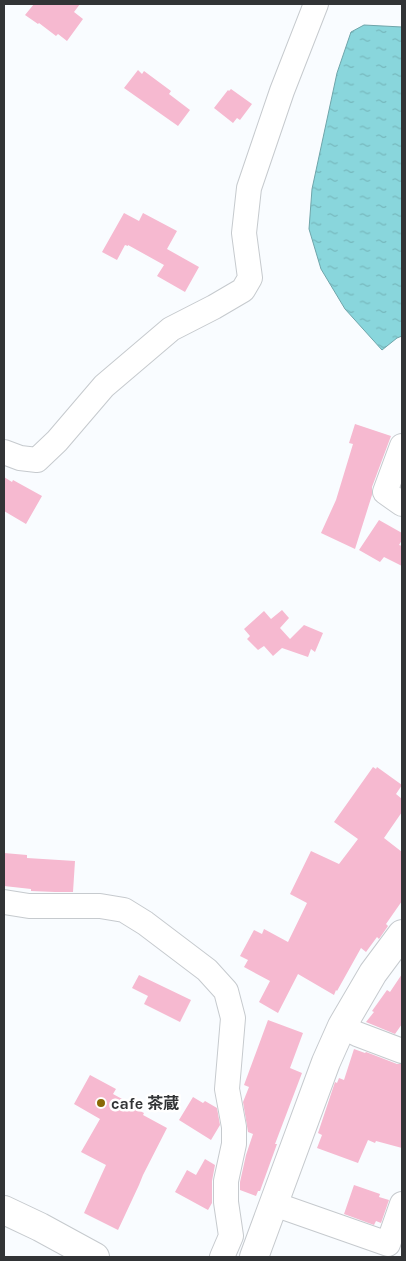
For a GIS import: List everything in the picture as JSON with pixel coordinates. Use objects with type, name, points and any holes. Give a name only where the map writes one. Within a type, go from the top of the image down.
[{"type":"street","points":[[4,452],[20,458],[37,460],[57,441],[104,386],[171,328],[243,290],[250,278],[244,233],[249,188],[282,91],[316,4]]},
{"type":"street","points":[[402,446],[385,492],[402,504]]},
{"type":"street","points":[[4,902],[29,906],[100,906],[124,910],[145,922],[207,970],[226,991],[233,1018],[227,1089],[234,1127],[234,1144],[226,1181],[226,1202],[231,1236],[222,1257]]},
{"type":"street","points":[[254,1257],[326,1062],[342,1026],[373,973],[402,934]]},
{"type":"street","points":[[342,1026],[357,1034],[402,1051]]},
{"type":"street","points":[[274,1204],[388,1244],[402,1204]]},
{"type":"street","points":[[4,1210],[95,1257]]},
{"type":"water","points":[[364,25],[402,27],[402,336],[382,350],[345,309],[321,269],[309,229],[312,189],[337,73],[351,32]]},
{"type":"building","points":[[34,4],[80,4],[74,12],[83,19],[67,41],[58,34],[56,36],[25,15]]},
{"type":"building","points":[[138,70],[142,74],[144,71],[171,91],[169,94],[190,110],[178,126],[124,88]]},
{"type":"building","points":[[231,89],[252,104],[240,120],[237,118],[233,123],[214,108],[228,90]]},
{"type":"building","points":[[124,213],[139,221],[143,213],[177,231],[167,249],[199,267],[185,292],[157,276],[164,265],[128,245],[125,245],[117,260],[102,252]]},
{"type":"building","points":[[355,424],[391,436],[372,487],[372,495],[355,549],[321,533],[336,500],[353,444],[349,443]]},
{"type":"building","points":[[4,477],[42,496],[26,524],[4,511]]},
{"type":"building","points":[[379,520],[402,533],[402,540],[399,545],[402,546],[402,566],[384,557],[380,562],[359,550]]},
{"type":"building","points":[[282,610],[289,618],[280,628],[290,639],[304,625],[323,633],[315,652],[311,649],[308,657],[282,648],[273,656],[264,646],[258,650],[247,639],[250,636],[244,629],[264,611],[271,619]]},
{"type":"building","points":[[373,767],[376,769],[377,767],[402,785],[396,794],[402,799],[402,812],[384,838],[402,852],[402,901],[386,924],[388,926],[379,939],[377,937],[366,952],[361,948],[334,995],[298,974],[278,1013],[259,1002],[270,981],[244,967],[248,960],[240,956],[254,930],[262,934],[264,929],[288,942],[307,903],[290,894],[311,851],[339,864],[358,839],[334,822]]},
{"type":"building","points":[[4,853],[27,855],[27,858],[75,861],[73,892],[31,891],[31,889],[4,886]]},
{"type":"building","points":[[402,974],[402,1024],[395,1034],[366,1022],[387,990],[390,992]]},
{"type":"building","points":[[139,975],[191,1000],[180,1022],[144,1004],[148,996],[132,988]]},
{"type":"building","points":[[268,1020],[303,1033],[290,1068],[302,1073],[275,1144],[277,1144],[260,1191],[258,1191],[256,1196],[240,1190],[246,1155],[253,1134],[248,1132],[243,1102],[249,1087],[244,1085]]},
{"type":"building","points":[[354,1049],[402,1064],[402,1148],[368,1140],[358,1163],[317,1148],[322,1135],[318,1133],[335,1082],[337,1083],[339,1078],[344,1080]]},
{"type":"building","points":[[90,1075],[116,1089],[113,1094],[133,1105],[132,1107],[144,1113],[143,1115],[167,1128],[118,1230],[84,1213],[106,1165],[81,1152],[100,1119],[74,1104]]},
{"type":"building","points":[[193,1097],[217,1108],[220,1125],[211,1140],[179,1120]]},
{"type":"building","points":[[205,1159],[215,1165],[212,1181],[212,1203],[208,1210],[175,1192],[187,1170],[196,1175]]},
{"type":"building","points":[[354,1185],[380,1194],[379,1197],[389,1200],[381,1223],[376,1221],[374,1225],[344,1214]]},
{"type":"place","name":"cafe 茶蔵","points":[[101,1103]]}]
